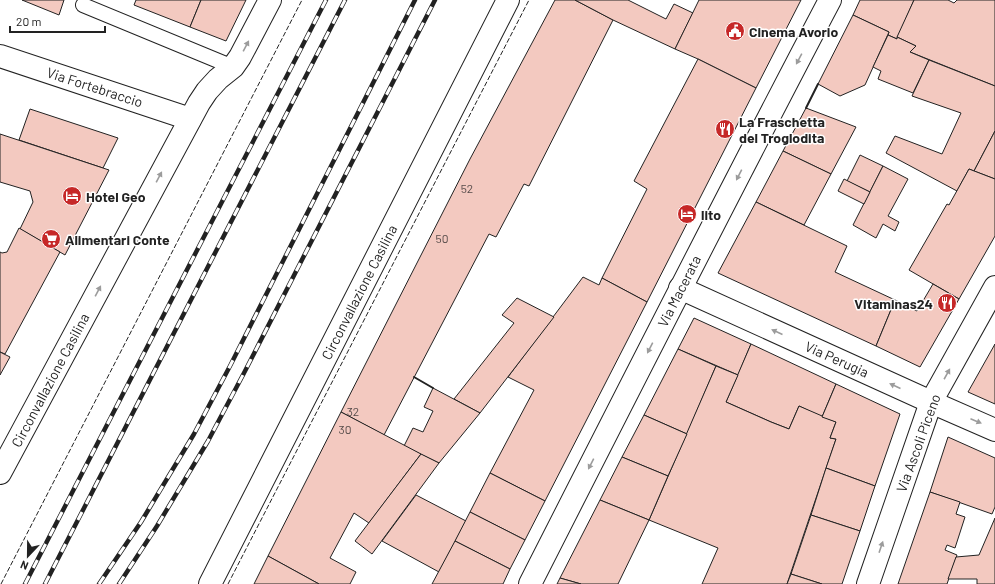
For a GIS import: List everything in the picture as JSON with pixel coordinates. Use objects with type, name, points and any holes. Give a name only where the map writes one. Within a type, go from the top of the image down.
[{"type":"street","name":"Circonvallazione Casilina","points":[[0,474],[199,103],[207,91],[233,67],[244,50],[270,0]]},
{"type":"street","name":"Circonvallazione Casilina","points":[[210,584],[508,0]]},
{"type":"street","name":"Via Macerata","points":[[530,584],[680,288],[830,0]]},
{"type":"street","name":"Via Fortebraccio","points":[[0,56],[190,119]]},
{"type":"street","name":"Via Ascoli Piceno","points":[[868,584],[931,402],[995,287]]},
{"type":"street","name":"Via Perugia","points":[[680,288],[995,430]]},
{"type":"lane","points":[[83,5],[233,67]]},
{"type":"building","points":[[22,0],[64,0],[59,15]]},
{"type":"building","points":[[136,0],[201,0],[190,27],[134,5]]},
{"type":"building","points":[[201,0],[246,0],[226,41],[190,27]]},
{"type":"building","points":[[555,0],[575,0],[613,20],[529,186],[524,184],[496,237],[489,234],[384,435],[341,412],[470,159]]},
{"type":"building","points":[[575,0],[628,0],[666,19],[674,4],[693,13],[675,49],[613,20]]},
{"type":"building","name":"Cinema Avorio","points":[[699,0],[801,0],[756,88],[675,49]]},
{"type":"building","points":[[860,0],[914,0],[897,39],[888,35],[889,32],[853,15]]},
{"type":"building","points":[[914,0],[948,0],[954,3],[957,0],[995,0],[995,86],[910,52],[916,46],[897,37]]},
{"type":"building","points":[[853,15],[889,32],[865,85],[840,96],[818,84]]},
{"type":"building","points":[[888,35],[897,39],[897,37],[916,46],[910,52],[929,60],[913,93],[878,79],[881,71],[873,67]]},
{"type":"building","points":[[698,59],[756,88],[647,302],[602,278],[647,189],[634,181]]},
{"type":"building","points":[[929,60],[995,86],[995,131],[974,171],[969,169],[957,191],[886,153],[895,136],[942,154],[961,113],[912,96]]},
{"type":"building","points":[[806,108],[856,127],[831,174],[783,151]]},
{"type":"building","points":[[30,109],[118,138],[103,168],[19,140]]},
{"type":"building","points":[[995,131],[995,179],[974,171]]},
{"type":"building","points":[[0,134],[109,170],[65,255],[20,229],[33,202],[30,191],[0,182]]},
{"type":"building","points":[[783,151],[831,174],[804,225],[756,202]]},
{"type":"building","points":[[860,155],[883,166],[870,192],[847,181]]},
{"type":"building","points":[[883,166],[908,179],[888,216],[899,222],[895,231],[883,224],[876,238],[853,225]]},
{"type":"building","points":[[969,169],[995,179],[995,236],[959,299],[909,270]]},
{"type":"building","points":[[844,179],[870,192],[864,204],[838,191]]},
{"type":"building","points":[[756,202],[847,246],[835,272],[895,300],[876,346],[718,273]]},
{"type":"building","points":[[19,228],[60,252],[5,354],[0,352],[0,252],[7,252]]},
{"type":"building","points":[[583,277],[599,285],[602,278],[647,302],[545,501],[490,473],[534,390],[508,377]]},
{"type":"building","points":[[933,284],[959,299],[920,367],[876,346],[895,300],[917,311]]},
{"type":"building","points":[[517,298],[554,317],[480,413],[454,399],[514,323],[502,315]]},
{"type":"building","points":[[694,318],[751,344],[738,375],[678,349]]},
{"type":"building","points":[[751,344],[836,384],[822,417],[799,406],[789,429],[726,402]]},
{"type":"building","points":[[995,344],[995,404],[968,392]]},
{"type":"building","points":[[678,349],[716,366],[687,434],[644,415]]},
{"type":"building","points":[[0,352],[10,357],[0,375]]},
{"type":"building","points":[[716,366],[738,375],[726,402],[789,429],[799,406],[836,422],[830,438],[836,439],[787,584],[702,584],[718,548],[649,520]]},
{"type":"building","points":[[836,384],[900,414],[875,486],[826,468],[836,439],[830,438],[836,422],[822,417]]},
{"type":"building","points":[[433,388],[480,413],[439,463],[404,446],[413,428],[423,432],[433,411],[424,407]]},
{"type":"building","points":[[341,412],[421,454],[369,523],[354,513],[330,558],[356,572],[350,584],[319,584],[268,556]]},
{"type":"building","points":[[644,415],[687,434],[668,476],[622,457]]},
{"type":"building","points":[[948,437],[995,458],[995,507],[992,514],[930,492]]},
{"type":"building","points":[[421,454],[439,463],[372,554],[355,541]]},
{"type":"building","points":[[622,457],[668,476],[649,520],[600,500]]},
{"type":"building","points":[[826,468],[875,486],[860,531],[811,515]]},
{"type":"building","points":[[490,473],[545,501],[525,540],[470,512]]},
{"type":"building","points":[[930,492],[960,502],[956,514],[965,517],[955,548],[947,545],[945,550],[957,555],[947,584],[898,584]]},
{"type":"building","points":[[416,495],[466,521],[439,572],[382,541]]},
{"type":"building","points":[[600,500],[649,520],[618,584],[581,584],[560,578]]},
{"type":"building","points":[[470,512],[525,540],[510,569],[455,541]]},
{"type":"building","points":[[811,515],[860,531],[842,584],[822,584],[791,574]]},
{"type":"building","points":[[995,518],[995,584],[977,584],[977,579],[948,579],[956,557],[979,555]]},
{"type":"building","points":[[455,541],[510,569],[503,584],[432,584]]},
{"type":"building","points":[[268,556],[319,584],[254,584]]},
{"type":"building","points":[[791,574],[822,584],[787,584]]},
{"type":"building","points":[[560,578],[581,584],[557,584]]},
{"type":"railway","points":[[25,584],[326,0]]},
{"type":"railway","points":[[45,584],[345,0]]},
{"type":"railway","points":[[99,584],[141,522],[194,434],[230,366],[415,0]]},
{"type":"railway","points":[[119,584],[157,526],[208,441],[435,0]]},
{"type":"fence","points":[[1,584],[302,0]]},
{"type":"fence","points":[[228,584],[529,0]]},
{"type":"wall","points":[[806,108],[818,84]]},
{"type":"wall","points":[[414,377],[433,388]]},
{"type":"place","name":"Cinema Avorio","points":[[735,31]]},
{"type":"place","name":"La Fraschetta del Troglodita","points":[[725,129]]},
{"type":"place","name":"Hotel Geo","points":[[72,196]]},
{"type":"place","name":"lito","points":[[687,214]]},
{"type":"place","name":"Alimentari Conte","points":[[51,239]]},
{"type":"place","name":"Vitaminas24","points":[[947,303]]}]
